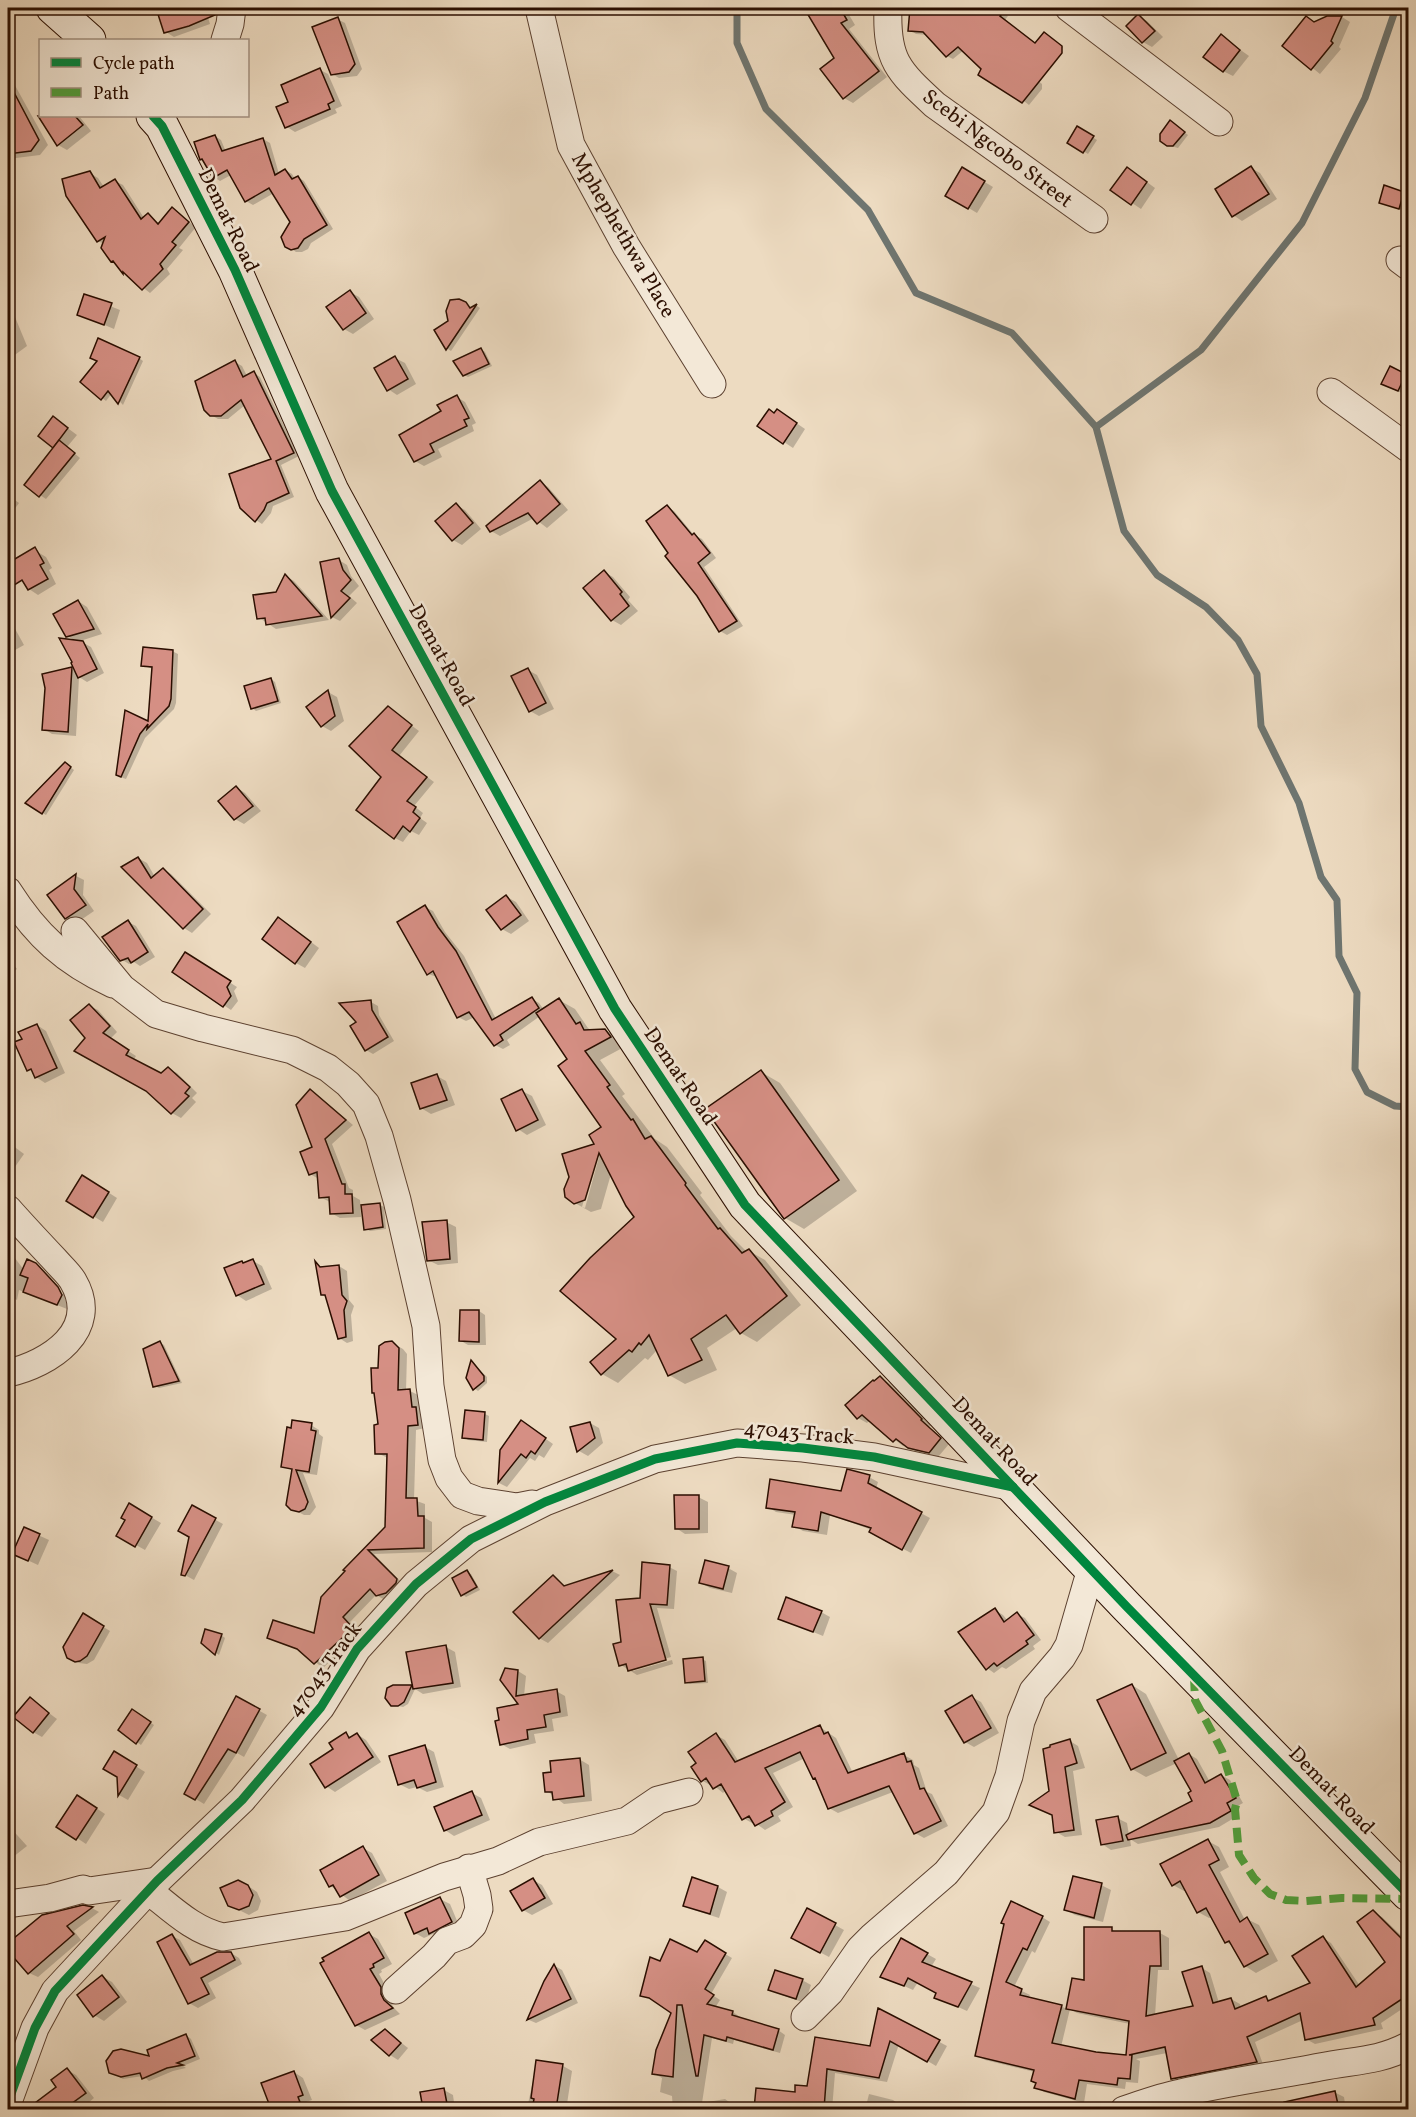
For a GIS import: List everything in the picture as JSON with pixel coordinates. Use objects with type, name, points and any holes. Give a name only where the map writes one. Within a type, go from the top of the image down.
[{"type":"street","points":[[53,8],[88,39]]},
{"type":"street","points":[[225,39],[232,8]]},
{"type":"street","name":"Mphephethwa Place","points":[[539,8],[571,145],[626,246],[712,384]]},
{"type":"street","name":"Scebi Ngcobo Street","points":[[888,8],[887,32],[892,56],[911,83],[935,105],[1094,219]]},
{"type":"street","points":[[1069,8],[1219,122]]},
{"type":"street","name":"Demat Road","points":[[162,119],[235,270],[332,491],[615,1009],[745,1205],[1091,1569],[1408,1894]]},
{"type":"street","points":[[1331,392],[1408,448]]},
{"type":"street","points":[[8,891],[25,918],[53,946],[85,971],[122,988],[156,1014],[292,1050],[328,1068],[348,1084],[366,1104],[379,1136],[397,1200],[426,1326],[430,1386],[442,1460],[449,1478],[462,1495],[478,1501],[517,1507],[544,1502]]},
{"type":"street","points":[[75,931],[122,988]]},
{"type":"street","points":[[8,1209],[74,1281],[80,1300],[81,1320],[65,1346],[47,1359],[23,1370],[8,1373]]},
{"type":"street","name":"47043 Track","points":[[8,2102],[35,2028],[56,1991],[153,1886],[242,1800],[321,1707],[357,1649],[416,1584],[471,1539],[544,1502],[655,1459],[737,1443],[874,1457],[1013,1487]]},
{"type":"street","points":[[805,2017],[830,1992],[866,1943],[946,1873],[996,1812],[1009,1776],[1021,1721],[1033,1691],[1062,1657],[1069,1645],[1091,1569]]},
{"type":"street","points":[[8,1904],[50,1898],[83,1889],[89,1891],[153,1886],[186,1921],[213,1935],[224,1937],[345,1917],[469,1868],[498,1861],[539,1842],[627,1821],[658,1800],[689,1792]]},
{"type":"street","points":[[396,1990],[434,1956],[447,1941],[463,1935],[473,1925],[479,1909],[469,1868]]},
{"type":"street","points":[[1124,2109],[1202,2088],[1368,2061],[1390,2055],[1408,2046]]},
{"type":"building","points":[[156,8],[216,8],[215,15],[164,33]]},
{"type":"building","points":[[804,8],[840,8],[847,20],[841,23],[879,71],[843,99],[820,69],[834,58]]},
{"type":"building","points":[[910,8],[1006,8],[1000,16],[1035,43],[1044,32],[1062,46],[1062,53],[1022,103],[978,75],[981,69],[958,47],[946,57],[923,32],[908,31]]},
{"type":"building","points":[[1138,14],[1155,31],[1142,43],[1126,26]]},
{"type":"building","points":[[1306,16],[1314,22],[1327,16],[1342,16],[1331,41],[1333,43],[1311,70],[1282,46]]},
{"type":"building","points":[[338,17],[355,64],[349,72],[331,75],[312,27]]},
{"type":"building","points":[[1221,34],[1240,50],[1223,72],[1203,57]]},
{"type":"building","points":[[320,68],[334,101],[328,104],[330,109],[285,128],[276,107],[288,102],[281,85]]},
{"type":"building","points":[[8,81],[39,140],[31,151],[8,154]]},
{"type":"building","points":[[38,116],[76,117],[83,125],[57,146]]},
{"type":"building","points":[[1170,120],[1185,132],[1173,146],[1167,146],[1160,141],[1160,134]]},
{"type":"building","points":[[1077,126],[1094,136],[1083,153],[1067,143]]},
{"type":"building","points":[[215,135],[222,151],[263,138],[275,175],[285,169],[292,179],[298,176],[327,225],[304,239],[298,248],[291,250],[285,247],[281,237],[290,222],[269,188],[245,202],[227,170],[213,178],[202,159],[200,160],[194,142]]},
{"type":"building","points":[[1251,166],[1269,194],[1232,217],[1215,189]]},
{"type":"building","points":[[962,167],[985,181],[968,209],[945,196]]},
{"type":"building","points":[[1127,167],[1147,182],[1131,205],[1110,190]]},
{"type":"building","points":[[90,171],[100,188],[115,179],[141,219],[148,213],[158,224],[172,207],[189,222],[172,242],[176,245],[160,264],[163,269],[142,290],[123,272],[123,274],[113,261],[111,262],[101,248],[105,237],[97,242],[66,196],[62,179]]},
{"type":"building","points":[[1384,185],[1404,192],[1399,209],[1379,203]]},
{"type":"building","points":[[350,290],[366,313],[343,330],[326,307]]},
{"type":"building","points":[[84,294],[112,303],[104,325],[77,315]]},
{"type":"building","points":[[459,299],[466,302],[470,308],[477,304],[446,350],[434,330],[448,321],[446,311],[450,300]]},
{"type":"building","points":[[98,338],[140,357],[118,404],[108,391],[101,400],[80,382],[97,361],[90,358]]},
{"type":"building","points":[[481,348],[489,364],[463,376],[453,361]]},
{"type":"building","points":[[395,356],[408,379],[387,391],[374,368]]},
{"type":"building","points":[[235,360],[243,377],[254,371],[294,453],[276,461],[289,493],[267,503],[255,522],[240,508],[229,474],[271,459],[241,400],[221,416],[210,416],[204,410],[195,381]]},
{"type":"building","points":[[1390,366],[1406,374],[1398,391],[1381,384]]},
{"type":"building","points":[[457,395],[469,418],[464,420],[467,426],[430,444],[434,452],[414,462],[399,435],[441,411],[437,405]]},
{"type":"building","points":[[769,409],[774,413],[777,409],[797,423],[783,444],[757,426]]},
{"type":"building","points":[[53,416],[68,428],[53,448],[38,436]]},
{"type":"building","points":[[59,440],[75,453],[39,497],[24,485]]},
{"type":"building","points":[[540,480],[560,504],[537,524],[528,513],[490,532],[486,526]]},
{"type":"building","points":[[456,503],[473,523],[452,541],[435,521]]},
{"type":"building","points":[[667,505],[710,553],[698,563],[737,621],[719,632],[697,596],[665,556],[668,553],[646,521]]},
{"type":"building","points":[[35,547],[44,563],[40,565],[48,579],[28,590],[22,580],[8,589],[8,563]]},
{"type":"building","points":[[339,558],[343,570],[351,580],[341,591],[350,598],[331,618],[320,562]]},
{"type":"building","points":[[604,570],[622,592],[620,594],[629,606],[611,621],[583,588]]},
{"type":"building","points":[[285,574],[322,616],[266,625],[265,618],[257,619],[253,595],[276,592]]},
{"type":"building","points":[[78,600],[94,629],[66,637],[53,614]]},
{"type":"building","points":[[59,638],[83,641],[97,669],[78,678]]},
{"type":"building","points":[[143,647],[173,650],[171,699],[169,706],[140,734],[121,777],[116,775],[125,710],[148,721],[152,667],[141,666]]},
{"type":"building","points":[[72,667],[68,732],[42,730],[45,688],[42,674]]},
{"type":"building","points":[[528,668],[546,703],[529,712],[511,676]]},
{"type":"building","points":[[271,678],[278,701],[251,709],[244,686]]},
{"type":"building","points":[[328,690],[335,716],[321,727],[306,707]]},
{"type":"building","points":[[388,706],[412,725],[392,750],[427,777],[407,801],[416,807],[413,812],[420,818],[410,832],[403,826],[394,839],[356,810],[381,777],[349,746]]},
{"type":"building","points":[[65,762],[71,767],[42,814],[25,803]]},
{"type":"building","points":[[236,786],[253,806],[234,820],[218,801]]},
{"type":"building","points":[[138,857],[151,878],[163,868],[203,909],[183,929],[121,867]]},
{"type":"building","points":[[76,874],[74,889],[86,905],[65,919],[47,895]]},
{"type":"building","points":[[506,895],[521,915],[501,930],[486,910]]},
{"type":"building","points":[[425,905],[456,951],[492,1020],[532,997],[539,1008],[500,1035],[503,1040],[494,1046],[469,1012],[457,1018],[433,971],[427,975],[397,922]]},
{"type":"building","points":[[278,917],[311,942],[295,964],[262,939]]},
{"type":"building","points":[[128,920],[148,952],[131,963],[128,958],[120,961],[102,937]]},
{"type":"building","points":[[185,952],[231,981],[227,987],[231,996],[223,1007],[172,972]]},
{"type":"building","points":[[559,998],[576,1024],[580,1022],[584,1030],[605,1029],[611,1037],[585,1051],[610,1085],[607,1087],[631,1120],[633,1119],[645,1139],[651,1136],[718,1229],[720,1228],[742,1253],[749,1249],[787,1296],[740,1334],[726,1315],[691,1339],[702,1360],[668,1376],[649,1335],[641,1345],[639,1343],[632,1352],[629,1350],[601,1375],[590,1362],[616,1339],[560,1291],[590,1258],[634,1217],[599,1153],[585,1200],[574,1204],[565,1197],[564,1189],[569,1177],[562,1154],[594,1144],[589,1135],[601,1127],[558,1066],[567,1059],[536,1013]]},
{"type":"building","points":[[371,1000],[372,1010],[388,1037],[365,1051],[350,1026],[356,1022],[339,1003]]},
{"type":"building","points":[[89,1004],[110,1026],[103,1033],[129,1050],[126,1055],[161,1073],[168,1067],[190,1087],[185,1093],[189,1096],[171,1114],[146,1091],[74,1051],[85,1038],[70,1020]]},
{"type":"building","points":[[37,1024],[57,1068],[35,1078],[31,1069],[27,1071],[14,1042],[22,1039],[18,1032]]},
{"type":"building","points":[[761,1070],[839,1180],[784,1219],[705,1109]]},
{"type":"building","points":[[437,1074],[447,1100],[420,1109],[411,1083]]},
{"type":"building","points":[[310,1089],[346,1120],[325,1139],[342,1184],[345,1184],[345,1194],[352,1194],[353,1213],[330,1214],[329,1197],[319,1198],[317,1172],[309,1175],[300,1152],[312,1147],[296,1105]]},
{"type":"building","points":[[522,1089],[538,1120],[516,1131],[501,1099]]},
{"type":"building","points":[[82,1175],[109,1192],[93,1218],[66,1201]]},
{"type":"building","points":[[380,1203],[383,1227],[364,1230],[361,1205]]},
{"type":"building","points":[[447,1220],[450,1259],[427,1261],[422,1222]]},
{"type":"building","points":[[27,1259],[36,1263],[58,1287],[62,1295],[57,1305],[23,1292],[28,1278],[20,1275]]},
{"type":"building","points":[[253,1259],[264,1284],[236,1296],[224,1268]]},
{"type":"building","points":[[315,1261],[320,1267],[339,1265],[342,1295],[347,1301],[344,1310],[346,1337],[338,1339],[325,1295],[321,1295]]},
{"type":"building","points":[[460,1310],[479,1310],[479,1342],[459,1341]]},
{"type":"building","points":[[160,1341],[179,1381],[153,1387],[143,1349]]},
{"type":"building","points":[[392,1341],[399,1348],[398,1390],[410,1389],[412,1407],[416,1407],[418,1425],[408,1426],[406,1498],[417,1498],[418,1516],[424,1516],[424,1548],[368,1550],[397,1579],[396,1583],[386,1593],[376,1596],[370,1589],[343,1617],[353,1628],[314,1664],[297,1649],[267,1638],[273,1620],[314,1633],[321,1597],[345,1571],[343,1570],[385,1527],[387,1454],[375,1454],[374,1425],[378,1424],[374,1393],[372,1393],[371,1368],[378,1368],[379,1346]]},
{"type":"building","points":[[471,1360],[484,1376],[484,1381],[473,1390],[466,1378]]},
{"type":"building","points":[[880,1376],[941,1438],[929,1453],[908,1448],[896,1439],[893,1442],[862,1415],[857,1419],[845,1405]]},
{"type":"building","points":[[465,1410],[485,1412],[483,1440],[462,1438]]},
{"type":"building","points":[[292,1420],[312,1423],[311,1430],[316,1431],[309,1472],[296,1470],[308,1502],[305,1509],[299,1512],[291,1510],[286,1505],[292,1469],[281,1467],[287,1427],[291,1428]]},
{"type":"building","points":[[521,1420],[546,1438],[535,1454],[531,1451],[526,1458],[521,1454],[498,1483],[500,1450]]},
{"type":"building","points":[[590,1422],[595,1438],[577,1452],[570,1427]]},
{"type":"building","points":[[847,1469],[870,1475],[868,1483],[922,1512],[902,1550],[869,1532],[871,1528],[821,1512],[818,1531],[792,1527],[795,1512],[766,1508],[770,1479],[841,1491]]},
{"type":"building","points":[[674,1495],[699,1495],[699,1529],[675,1529]]},
{"type":"building","points":[[129,1503],[152,1517],[135,1547],[116,1536],[125,1520],[121,1518]]},
{"type":"building","points":[[192,1505],[216,1518],[185,1576],[181,1575],[189,1537],[178,1531]]},
{"type":"building","points":[[24,1527],[40,1534],[28,1561],[12,1554]]},
{"type":"building","points":[[705,1560],[729,1566],[723,1589],[699,1583]]},
{"type":"building","points":[[642,1562],[670,1565],[667,1605],[650,1604],[666,1660],[628,1671],[626,1664],[619,1666],[613,1644],[621,1642],[616,1600],[640,1598]]},
{"type":"building","points":[[467,1570],[477,1587],[461,1596],[452,1578]]},
{"type":"building","points":[[613,1570],[539,1639],[513,1612],[553,1575],[564,1586]]},
{"type":"building","points":[[786,1597],[822,1611],[813,1632],[778,1619]]},
{"type":"building","points":[[995,1608],[1004,1622],[1017,1612],[1034,1635],[1026,1641],[1028,1644],[997,1666],[994,1663],[986,1670],[958,1632]]},
{"type":"building","points":[[83,1613],[104,1626],[87,1656],[75,1662],[67,1658],[63,1647]]},
{"type":"building","points":[[205,1629],[222,1634],[215,1655],[201,1643]]},
{"type":"building","points":[[446,1645],[453,1683],[413,1689],[406,1652]]},
{"type":"building","points":[[703,1657],[705,1681],[685,1683],[683,1659]]},
{"type":"building","points":[[505,1668],[518,1670],[516,1696],[557,1689],[560,1712],[544,1715],[546,1727],[527,1730],[528,1739],[500,1745],[495,1721],[499,1720],[497,1708],[518,1704],[500,1680]]},
{"type":"building","points":[[1132,1684],[1166,1753],[1131,1770],[1097,1700]]},
{"type":"building","points":[[393,1685],[412,1685],[404,1702],[398,1706],[391,1706],[385,1698],[387,1688]]},
{"type":"building","points":[[972,1695],[991,1728],[964,1743],[945,1711]]},
{"type":"building","points":[[236,1696],[260,1709],[236,1753],[228,1749],[195,1800],[184,1794]]},
{"type":"building","points":[[30,1697],[49,1713],[33,1733],[13,1717]]},
{"type":"building","points":[[132,1709],[151,1722],[136,1744],[118,1730]]},
{"type":"building","points":[[820,1725],[824,1734],[828,1732],[848,1773],[904,1753],[907,1762],[911,1761],[920,1789],[924,1788],[941,1821],[914,1834],[889,1786],[828,1809],[815,1778],[813,1779],[800,1752],[765,1768],[785,1802],[771,1811],[773,1816],[755,1826],[749,1816],[742,1820],[721,1784],[713,1789],[706,1778],[701,1782],[691,1767],[696,1763],[688,1752],[716,1733],[735,1762]]},
{"type":"building","points":[[346,1732],[349,1738],[357,1733],[373,1757],[325,1788],[310,1764],[333,1749],[329,1743]]},
{"type":"building","points":[[1070,1739],[1077,1763],[1065,1767],[1074,1830],[1054,1833],[1052,1815],[1029,1805],[1049,1791],[1043,1749]]},
{"type":"building","points":[[425,1745],[436,1782],[417,1788],[414,1780],[398,1785],[389,1756]]},
{"type":"building","points":[[114,1751],[137,1765],[118,1796],[117,1777],[103,1769]]},
{"type":"building","points":[[1189,1753],[1205,1783],[1221,1774],[1236,1798],[1227,1803],[1231,1811],[1210,1823],[1128,1840],[1126,1835],[1192,1801],[1188,1793],[1191,1791],[1174,1761]]},
{"type":"building","points":[[580,1758],[584,1796],[553,1800],[552,1792],[545,1792],[543,1773],[551,1772],[550,1761]]},
{"type":"building","points":[[472,1791],[482,1815],[444,1831],[434,1807]]},
{"type":"building","points":[[77,1795],[97,1808],[76,1840],[56,1827]]},
{"type":"building","points":[[1118,1816],[1123,1841],[1101,1845],[1096,1820]]},
{"type":"building","points":[[1208,1839],[1219,1860],[1209,1865],[1240,1922],[1247,1917],[1268,1954],[1244,1967],[1229,1941],[1225,1943],[1206,1908],[1197,1913],[1180,1881],[1172,1886],[1160,1864]]},
{"type":"building","points":[[363,1846],[379,1875],[340,1897],[333,1885],[329,1887],[320,1870]]},
{"type":"building","points":[[1073,1876],[1102,1883],[1094,1918],[1064,1910]]},
{"type":"building","points":[[692,1877],[718,1886],[710,1914],[683,1906]]},
{"type":"building","points":[[533,1878],[545,1898],[522,1911],[510,1891]]},
{"type":"building","points":[[238,1880],[248,1885],[253,1895],[249,1906],[239,1910],[228,1906],[220,1888]]},
{"type":"building","points":[[440,1897],[452,1922],[429,1934],[427,1928],[414,1934],[405,1913]]},
{"type":"building","points":[[1011,1901],[1043,1916],[1027,1950],[1023,1948],[1006,1982],[1022,1989],[1020,1995],[1062,2005],[1052,2043],[1096,2052],[1126,2055],[1129,2021],[1066,2009],[1072,1978],[1084,1980],[1084,1927],[1112,1927],[1112,1931],[1160,1931],[1161,1966],[1150,1966],[1146,2016],[1193,2006],[1182,1972],[1202,1966],[1213,2003],[1231,1998],[1235,2009],[1266,1996],[1268,2001],[1310,1983],[1292,1956],[1323,1936],[1356,1987],[1385,1962],[1357,1922],[1373,1910],[1408,1945],[1408,1995],[1373,2018],[1375,2025],[1305,2040],[1300,2013],[1247,2037],[1257,2062],[1171,2079],[1165,2047],[1129,2055],[1132,2055],[1130,2079],[1118,2078],[1117,2085],[1079,2080],[1075,2099],[1034,2088],[1036,2083],[1031,2081],[1034,2070],[975,2056],[1004,1924],[1001,1923]]},
{"type":"building","points":[[83,1905],[93,1907],[67,1926],[74,1934],[28,1974],[8,1951],[8,1943],[42,1915]]},
{"type":"building","points":[[807,1908],[836,1923],[820,1953],[791,1938]]},
{"type":"building","points":[[369,1932],[384,1958],[373,1964],[374,1967],[370,1969],[381,1987],[384,2000],[393,2008],[355,2026],[320,1963],[324,1961],[322,1958]]},
{"type":"building","points":[[172,1934],[190,1965],[217,1952],[231,1952],[235,1960],[201,1978],[209,1994],[188,2004],[157,1942]]},
{"type":"building","points":[[901,1938],[928,1953],[922,1962],[972,1982],[958,2007],[934,1998],[936,1993],[908,1978],[904,1986],[880,1977]]},
{"type":"building","points":[[670,1939],[697,1952],[705,1940],[726,1953],[705,1989],[714,1995],[707,2004],[733,2011],[732,2015],[779,2029],[773,2050],[727,2037],[726,2041],[704,2035],[698,2076],[696,2076],[682,2005],[677,2005],[673,2077],[652,2074],[656,2050],[671,2013],[649,1998],[640,1996],[650,1957],[660,1961]]},
{"type":"building","points":[[554,1964],[571,1999],[527,2020],[544,1981]]},
{"type":"building","points":[[775,1970],[803,1979],[796,1999],[768,1990]]},
{"type":"building","points":[[102,1975],[119,1997],[93,2017],[77,1995]]},
{"type":"building","points":[[878,2008],[940,2040],[927,2062],[890,2041],[879,2078],[827,2069],[824,2109],[754,2109],[756,2088],[795,2092],[795,2085],[807,2086],[815,2037],[870,2046]]},
{"type":"building","points":[[385,2029],[401,2043],[389,2056],[371,2040]]},
{"type":"building","points":[[186,2034],[195,2056],[177,2063],[183,2065],[167,2068],[142,2079],[140,2073],[121,2077],[109,2073],[106,2061],[113,2051],[121,2049],[149,2056],[147,2050]]},
{"type":"building","points":[[536,2060],[563,2064],[556,2109],[532,2109],[534,2099],[531,2098]]},
{"type":"building","points":[[67,2068],[86,2093],[64,2109],[27,2109],[56,2087],[51,2080]]},
{"type":"building","points":[[294,2071],[303,2095],[298,2097],[300,2102],[279,2109],[271,2109],[261,2083]]},
{"type":"building","points":[[444,2088],[448,2109],[423,2109],[420,2092]]},
{"type":"building","points":[[1335,2091],[1339,2109],[1285,2109],[1284,2102]]},
{"type":"waterway","points":[[737,8],[737,43],[766,109],[868,210],[916,293],[1012,333],[1096,427],[1124,531],[1157,575],[1206,607],[1238,640],[1257,674],[1261,726],[1299,803],[1321,877],[1337,900],[1339,956],[1357,993],[1355,1069],[1367,1092],[1395,1106],[1408,1107]]},
{"type":"waterway","points":[[1096,427],[1201,350],[1302,223],[1365,98],[1396,8]]},
{"type":"marked path","points":[[1194,1676],[1195,1700],[1222,1751],[1237,1801],[1235,1809],[1239,1855],[1254,1878],[1270,1894],[1286,1900],[1408,1899]]},
{"type":"cycle path","points":[[154,117],[162,126],[235,270],[332,491],[615,1009],[745,1205],[1127,1607],[1408,1894]]},
{"type":"cycle path","points":[[8,2102],[35,2028],[55,1991],[157,1881],[242,1800],[321,1707],[357,1649],[416,1584],[471,1539],[545,1502],[655,1459],[737,1443],[874,1457],[1013,1487]]}]
